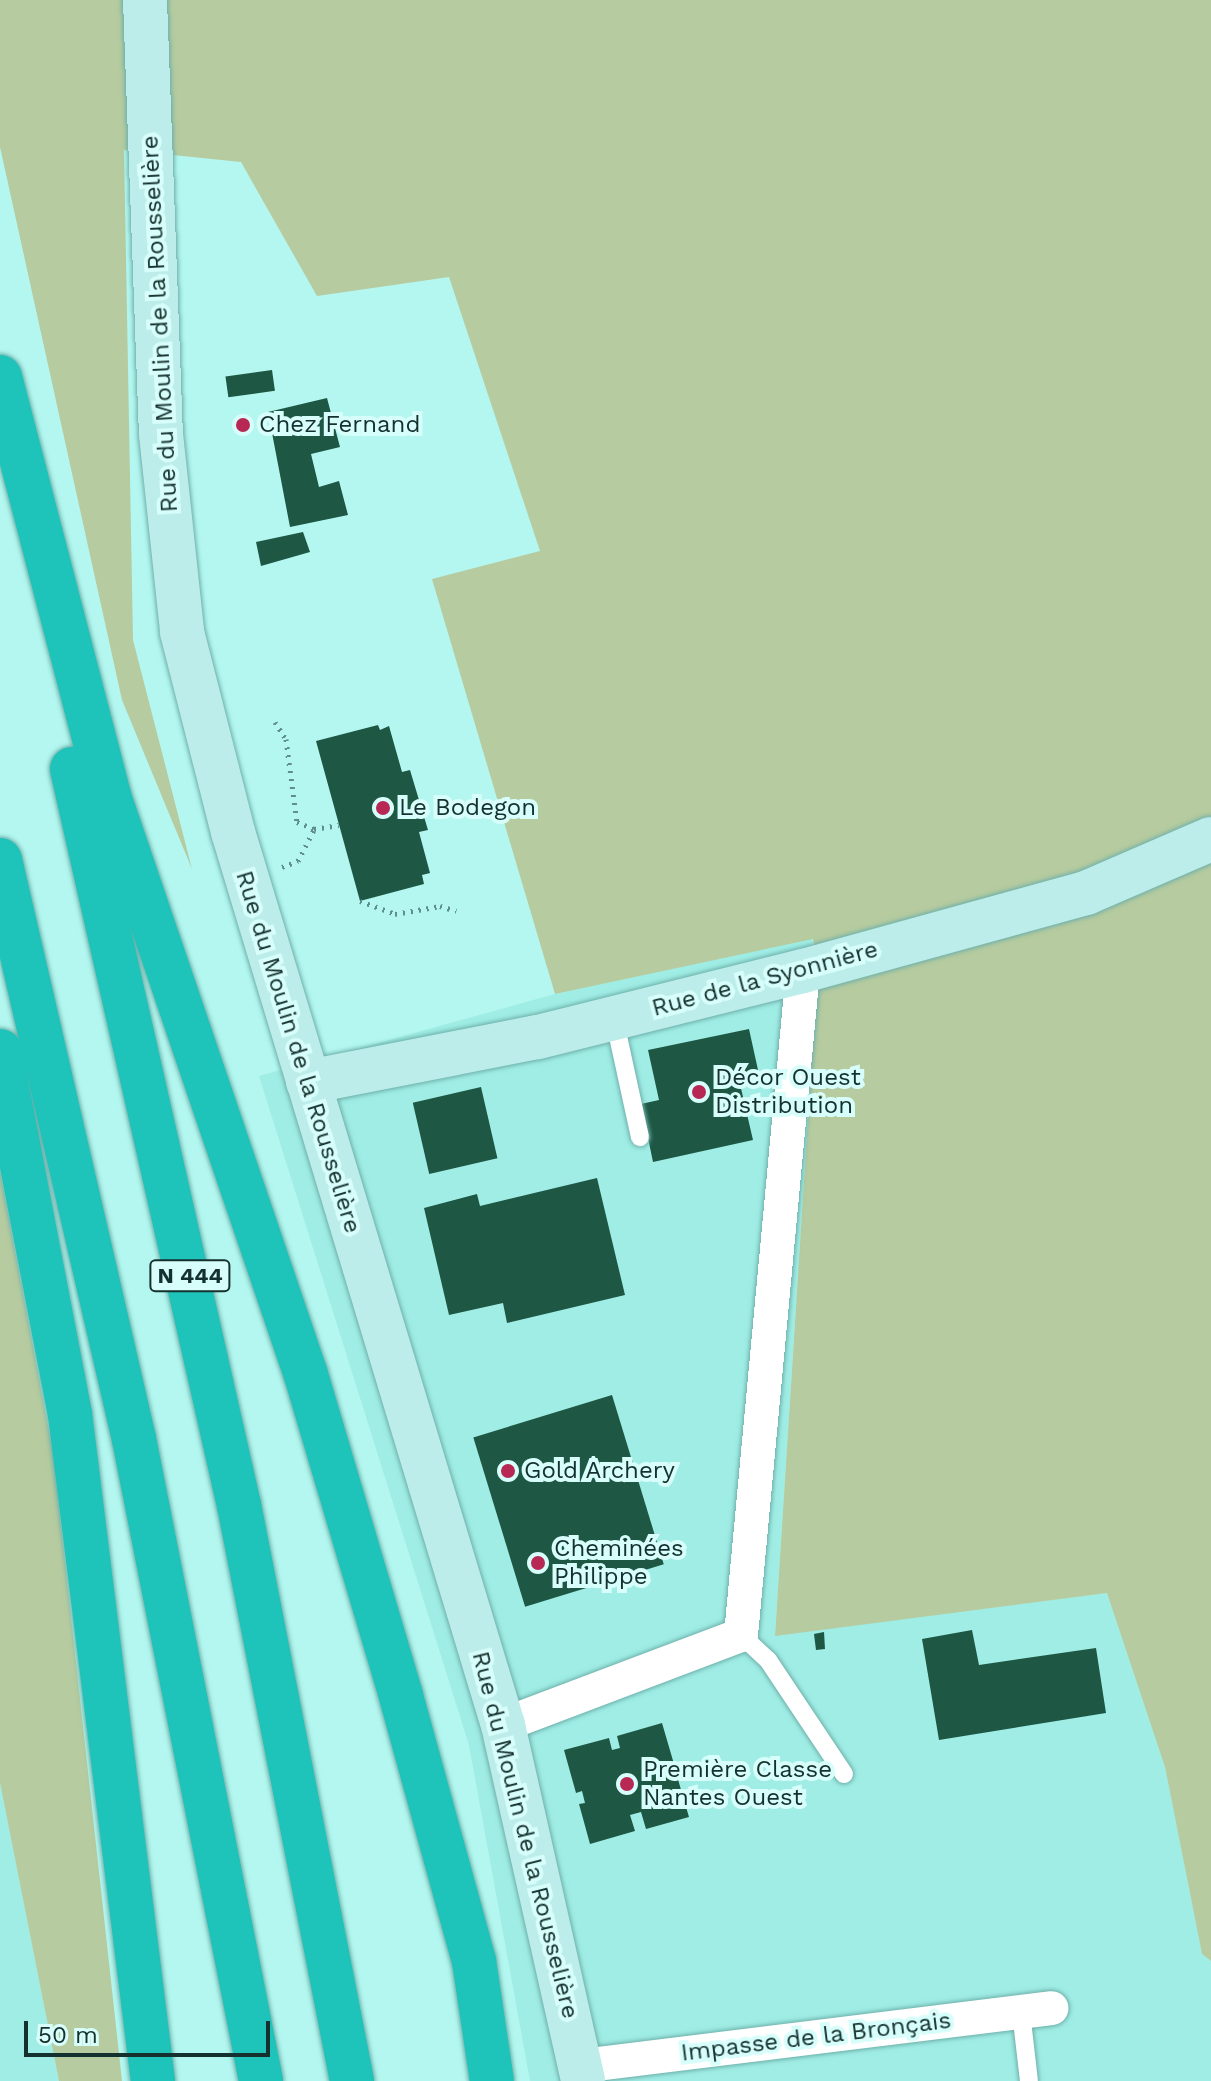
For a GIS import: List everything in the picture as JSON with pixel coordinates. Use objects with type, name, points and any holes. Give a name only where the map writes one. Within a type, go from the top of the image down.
[{"type":"highway","points":[[0,377],[109,796],[306,1375],[401,1696],[474,1961],[492,2081]]},
{"type":"highway","name":"N 444","points":[[0,478],[185,1255],[274,1669],[352,2081]]},
{"type":"highway","points":[[0,860],[134,1439],[261,2081]]},
{"type":"highway","points":[[0,1051],[70,1414],[153,2081]]},
{"type":"street","name":"Rue du Moulin de la Rousselière","points":[[145,0],[161,434],[182,632],[247,880],[503,1725],[582,2074]]},
{"type":"street","name":"Rue de la Syonnière","points":[[308,1082],[614,1018],[803,971],[1086,893],[1211,839]]},
{"type":"street","points":[[503,1725],[741,1635],[803,971]]},
{"type":"street","name":"Impasse de la Bronçais","points":[[582,2074],[1036,2010]]},
{"type":"lane","points":[[614,1018],[640,1137]]},
{"type":"lane","points":[[741,1635],[768,1660],[844,1774]]},
{"type":"lane","points":[[1029,2081],[1036,2010]]},
{"type":"path","points":[[275,722],[286,739],[297,822],[314,829],[339,825]]},
{"type":"path","points":[[247,880],[298,861],[314,829]]},
{"type":"path","points":[[360,901],[395,914],[440,906],[456,911]]},
{"type":"shaded area","points":[[812,938],[817,977],[775,1635],[1107,1593],[1165,1767],[1202,1954],[1211,1961],[1211,2081],[530,2081],[469,1745],[259,1076],[555,994]]},
{"type":"shaded area","points":[[0,1783],[3,1798],[59,2081],[0,2081]]},
{"type":"green space","points":[[0,0],[1211,0],[1211,1961],[1202,1954],[1165,1767],[1107,1593],[775,1636],[817,977],[813,939],[555,994],[432,579],[540,551],[449,277],[317,296],[241,162],[124,150],[133,640],[192,869],[122,700],[0,147]]},
{"type":"green space","points":[[0,1171],[53,1453],[122,2081],[59,2081],[0,1783]]},
{"type":"building","points":[[272,370],[275,391],[228,397],[225,377]]},
{"type":"building","points":[[327,398],[340,447],[311,454],[319,487],[339,481],[348,515],[290,527],[268,412]]},
{"type":"building","points":[[303,532],[310,552],[261,566],[256,542]]},
{"type":"building","points":[[378,725],[380,730],[389,726],[402,772],[410,770],[428,830],[419,832],[430,873],[422,875],[424,884],[360,901],[316,741]]},
{"type":"building","name":"Décor Ouest Distribution","points":[[749,1029],[760,1079],[740,1084],[753,1140],[653,1162],[641,1104],[659,1100],[648,1050]]},
{"type":"building","points":[[481,1087],[497,1158],[429,1174],[413,1103]]},
{"type":"building","points":[[597,1178],[625,1295],[507,1323],[503,1303],[449,1315],[424,1208],[477,1194],[480,1206]]},
{"type":"building","points":[[612,1395],[664,1564],[525,1607],[473,1437]]},
{"type":"building","points":[[972,1630],[979,1665],[1096,1648],[1106,1713],[939,1740],[922,1639]]},
{"type":"building","points":[[824,1632],[825,1649],[816,1650],[814,1634]]},
{"type":"building","name":"Première Classe Nantes Ouest","points":[[662,1723],[674,1764],[667,1766],[671,1778],[677,1776],[689,1817],[646,1829],[641,1812],[630,1815],[635,1831],[590,1844],[579,1804],[585,1803],[582,1791],[576,1793],[564,1750],[609,1738],[612,1750],[620,1748],[617,1736]]},
{"type":"place","name":"Chez Fernand","points":[[243,425]]},
{"type":"place","name":"Le Bodegon","points":[[383,808]]},
{"type":"place","name":"Décor Ouest Distribution","points":[[699,1092]]},
{"type":"place","name":"Gold Archery","points":[[508,1471]]},
{"type":"place","name":"Cheminées Philippe","points":[[538,1563]]},
{"type":"place","name":"Première Classe Nantes Ouest","points":[[627,1784]]}]
